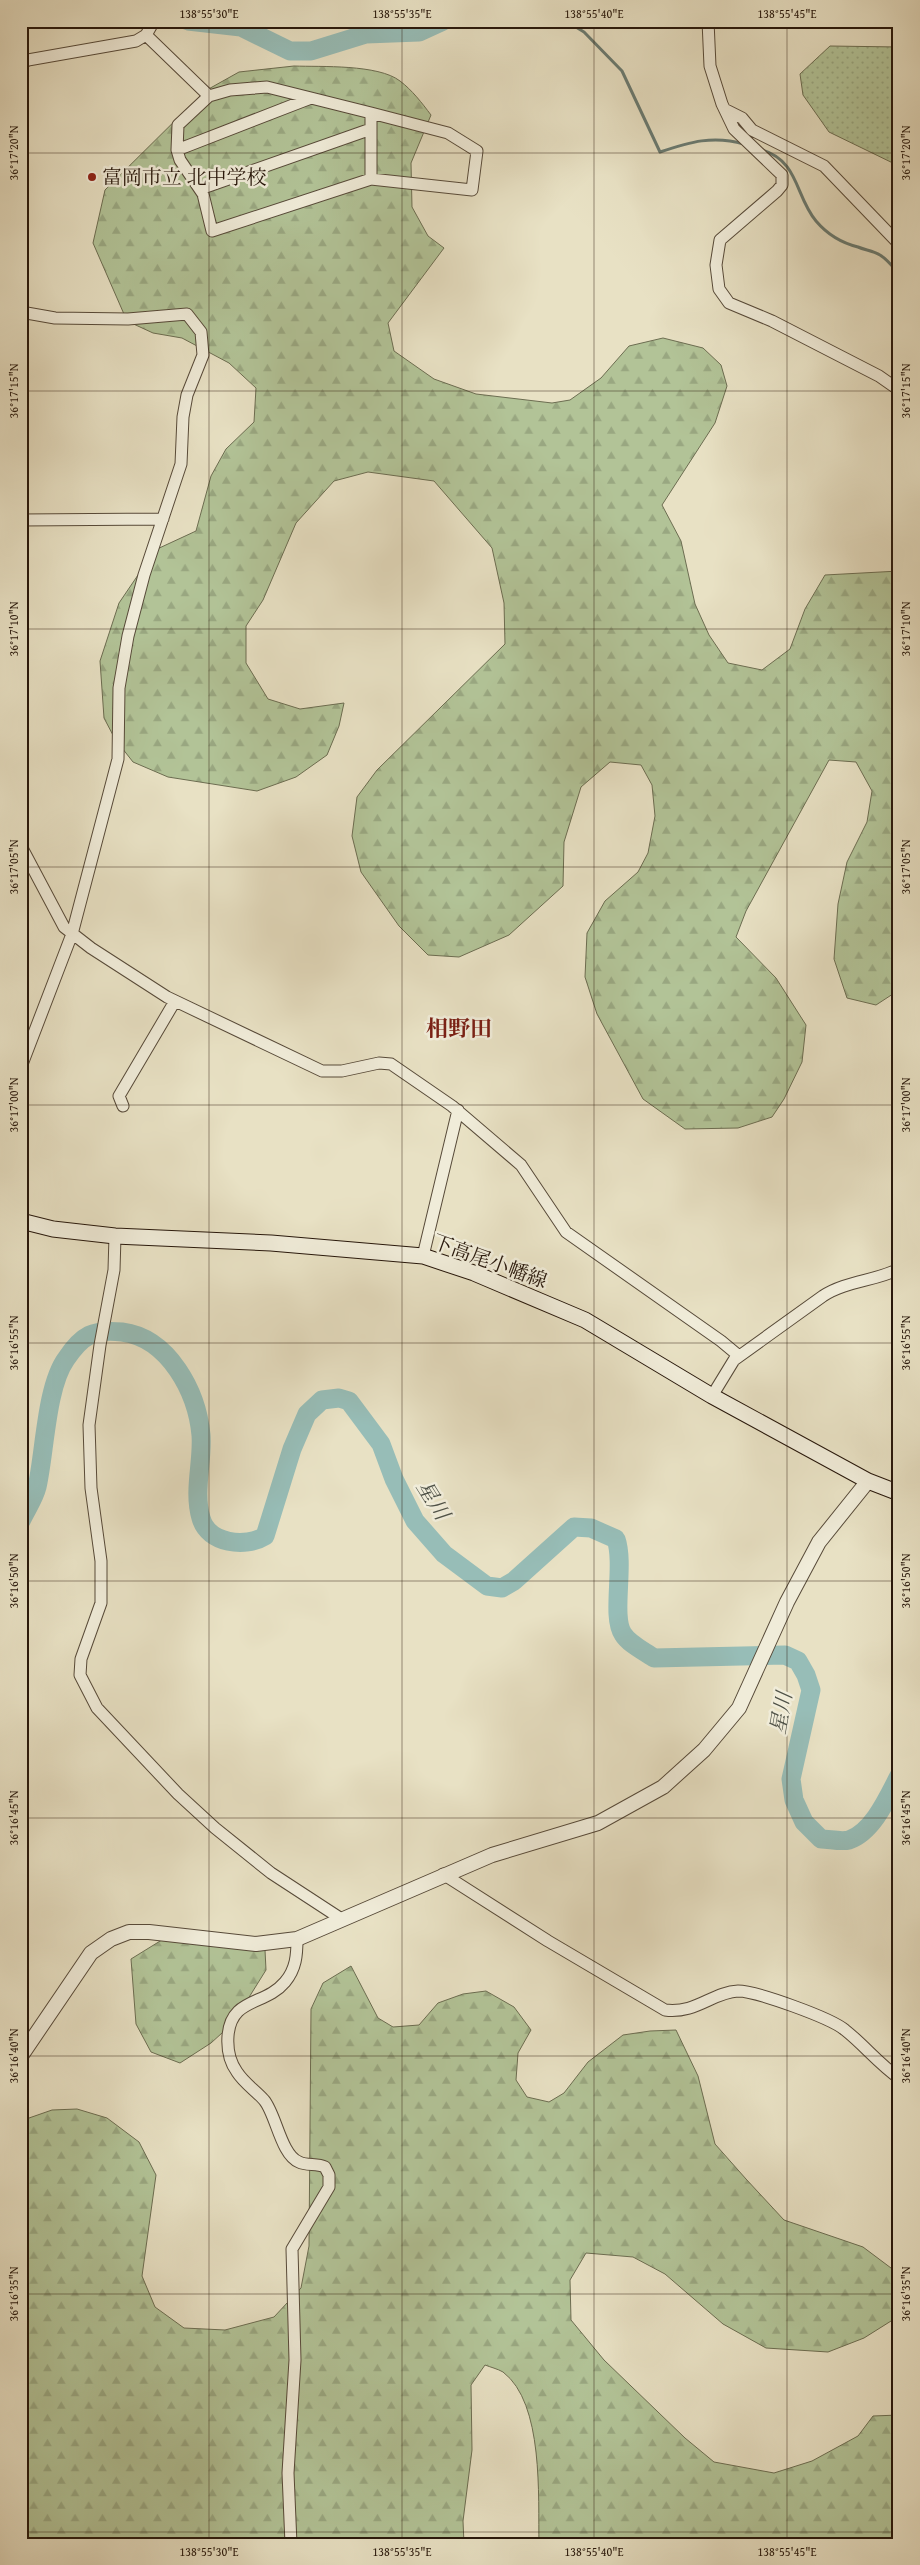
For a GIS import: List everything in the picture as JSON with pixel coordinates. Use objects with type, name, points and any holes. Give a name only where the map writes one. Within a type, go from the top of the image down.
[{"type":"main road","name":"下高尾小幡線","points":[[21,1220],[53,1229],[115,1236],[271,1243],[423,1256],[474,1273],[585,1320],[712,1396],[868,1481],[899,1493]]},
{"type":"street","points":[[21,64],[28,60],[136,41],[146,34],[154,21]]},
{"type":"street","points":[[708,21],[710,66],[716,90],[734,129],[782,175],[783,181],[778,191],[720,240],[716,265],[718,289],[729,303],[772,321],[879,376],[899,390]]},
{"type":"street","points":[[146,34],[209,96]]},
{"type":"street","points":[[267,87],[311,98],[448,133],[477,150],[472,190],[371,179],[212,231],[203,194],[180,160],[177,150],[178,125],[209,96],[230,90],[267,87]]},
{"type":"street","points":[[177,150],[311,98]]},
{"type":"street","points":[[726,110],[742,118],[752,130],[824,166],[899,244]]},
{"type":"street","points":[[371,113],[371,179]]},
{"type":"street","points":[[200,188],[371,129]]},
{"type":"street","points":[[21,312],[64,318],[128,319],[187,314],[202,332],[203,355],[187,395],[183,417],[181,464],[144,575],[126,644],[119,688],[118,759],[72,934],[21,1066]]},
{"type":"street","points":[[21,520],[163,519]]},
{"type":"street","points":[[21,846],[64,927],[72,934],[175,1001],[322,1071],[342,1071],[379,1063],[391,1064],[458,1110],[521,1165],[566,1232],[739,1356]]},
{"type":"street","points":[[123,1106],[120,1096],[175,1001]]},
{"type":"street","points":[[423,1256],[458,1110]]},
{"type":"street","points":[[115,1236],[114,1270],[100,1345],[89,1425],[91,1488],[101,1561],[101,1603],[81,1659],[80,1675],[86,1691],[97,1708],[158,1773],[215,1828],[271,1872],[343,1920]]},
{"type":"street","points":[[712,1396],[734,1360],[834,1289],[879,1277],[899,1269]]},
{"type":"street","points":[[21,2056],[91,1953],[111,1939],[129,1932],[149,1932],[256,1944],[297,1939],[443,1874],[492,1855],[598,1823],[655,1791],[704,1750],[739,1708],[788,1602],[819,1542],[868,1481]]},
{"type":"street","points":[[443,1874],[548,1941],[665,2010],[680,2012],[737,1991],[754,1993],[824,2018],[843,2028],[899,2078]]},
{"type":"street","points":[[291,2544],[288,2473],[295,2360],[292,2249],[327,2191],[329,2175],[321,2165],[301,2163],[292,2156],[265,2101],[238,2074],[230,2061],[228,2044],[234,2013],[279,1988],[292,1973],[296,1962],[297,1939]]},
{"type":"green space","points":[[830,46],[899,47],[899,166],[829,132],[803,95],[800,74]]},
{"type":"green space","points":[[294,66],[364,69],[390,76],[409,88],[431,115],[411,163],[412,207],[428,236],[444,248],[388,323],[394,351],[434,379],[476,394],[552,403],[570,400],[601,378],[629,346],[663,338],[703,348],[721,365],[727,386],[715,423],[662,505],[681,541],[695,604],[709,635],[728,663],[762,670],[790,649],[805,609],[825,575],[899,571],[899,990],[876,1005],[847,998],[834,959],[838,904],[847,862],[867,822],[872,791],[856,762],[829,760],[746,911],[736,937],[776,978],[806,1025],[802,1062],[784,1099],[772,1117],[738,1128],[685,1129],[643,1099],[597,1014],[585,977],[587,933],[605,901],[638,872],[648,853],[655,816],[652,785],[641,765],[610,762],[581,787],[564,842],[563,886],[509,935],[459,957],[428,955],[399,926],[361,872],[352,836],[357,797],[377,770],[505,644],[504,603],[492,548],[434,481],[368,472],[334,481],[296,523],[263,600],[246,626],[246,663],[268,699],[300,709],[344,703],[339,726],[327,755],[296,777],[257,791],[168,777],[133,762],[115,739],[104,718],[100,661],[119,603],[155,550],[196,531],[211,476],[226,449],[254,422],[256,388],[229,363],[182,338],[153,333],[127,321],[93,243],[105,190],[205,91],[239,72]]},
{"type":"green space","points":[[249,1937],[265,1950],[266,1970],[233,2023],[211,2043],[180,2063],[151,2052],[136,2024],[131,1959],[165,1938]]},
{"type":"green space","points":[[351,1966],[378,2018],[393,2027],[419,2025],[438,2003],[463,1994],[486,1991],[514,2007],[531,2030],[518,2053],[516,2080],[527,2097],[549,2102],[564,2093],[588,2062],[623,2035],[676,2030],[698,2076],[715,2144],[784,2220],[863,2247],[899,2274],[899,2316],[864,2338],[828,2352],[766,2348],[723,2324],[665,2274],[633,2257],[586,2253],[570,2280],[571,2320],[604,2360],[685,2438],[714,2462],[774,2473],[812,2461],[858,2436],[873,2416],[899,2415],[899,2541],[842,2541],[835,2544],[539,2544],[536,2452],[526,2405],[516,2386],[503,2372],[485,2365],[471,2385],[472,2450],[463,2521],[464,2544],[21,2544],[21,2128],[29,2118],[52,2110],[77,2109],[107,2118],[139,2142],[156,2175],[142,2276],[155,2307],[184,2328],[225,2330],[274,2317],[301,2288],[309,2246],[311,2009],[323,1983]]},
{"type":"waterway","points":[[188,21],[241,27],[290,51],[311,51],[366,34],[419,32],[443,21]]},
{"type":"waterway","points":[[566,21],[584,32],[622,71],[660,152],[681,145],[712,140],[733,141],[744,144]]},
{"type":"waterway","points":[[762,150],[774,155],[783,162],[795,180],[809,211],[825,230],[846,243],[880,255],[899,274]]},
{"type":"waterway","name":"星川","points":[[21,1521],[37,1487],[50,1403],[59,1371],[66,1359],[77,1344],[89,1335],[112,1331],[139,1336],[167,1356],[187,1385],[194,1402],[201,1435],[198,1487],[199,1508],[205,1527],[219,1538],[228,1541],[248,1542],[265,1536],[292,1449],[307,1414],[322,1400],[339,1398],[349,1401],[381,1444],[394,1479],[415,1521],[444,1554],[487,1586],[502,1588],[514,1581],[574,1527],[591,1528],[616,1539],[619,1562],[618,1616],[620,1626],[626,1638],[641,1650],[654,1658],[785,1655],[798,1661],[806,1675],[811,1690],[791,1779],[794,1800],[804,1822],[821,1839],[839,1841],[849,1840],[858,1836],[879,1813],[899,1776]]},
{"type":"place","name":"富岡市立 北中学校","points":[[92,177]]},
{"type":"district","name":"相野田","points":[[459,1028]]}]
